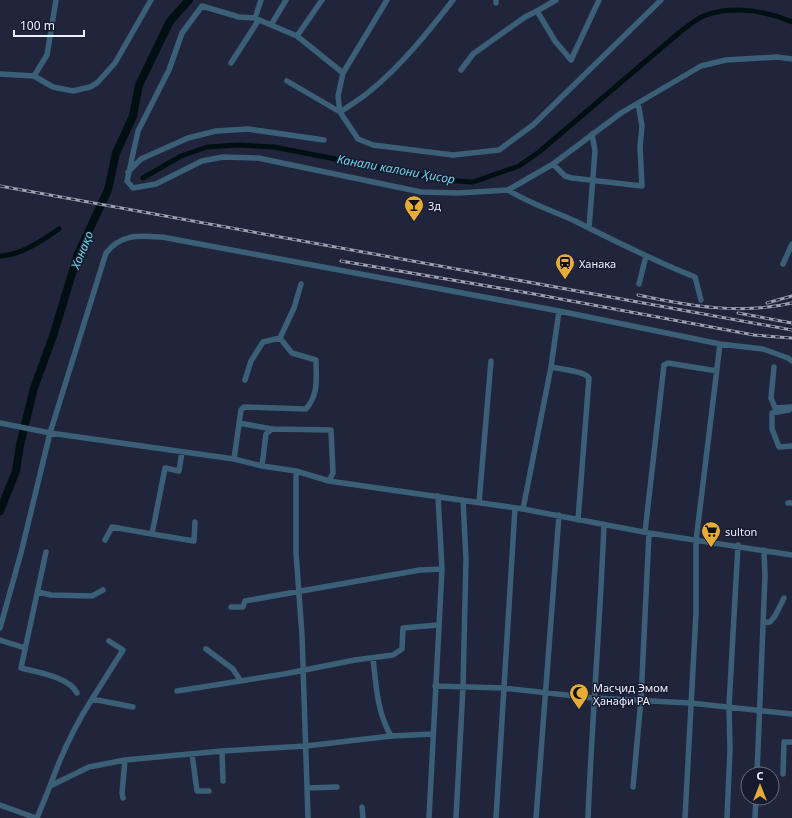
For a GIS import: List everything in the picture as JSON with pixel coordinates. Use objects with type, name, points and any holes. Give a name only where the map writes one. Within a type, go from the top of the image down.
[{"type":"street","points":[[34,76],[47,55],[56,0]]},
{"type":"street","points":[[0,74],[34,76],[53,87],[73,91],[90,87],[97,83],[115,63],[151,0]]},
{"type":"street","points":[[232,63],[258,21],[255,18],[262,0]]},
{"type":"street","points":[[271,25],[286,0]]},
{"type":"street","points":[[297,36],[322,0]]},
{"type":"street","points":[[340,112],[338,96],[343,73],[387,0]]},
{"type":"street","points":[[340,112],[371,91],[430,28],[453,0]]},
{"type":"street","points":[[461,70],[473,54],[525,17],[556,0]]},
{"type":"street","points":[[537,11],[555,41],[571,60],[599,0]]},
{"type":"street","points":[[287,81],[340,112],[358,139],[373,145],[453,155],[499,150],[533,125],[660,0]]},
{"type":"street","points":[[343,73],[297,36],[255,18],[238,17],[202,6],[182,32],[169,70],[138,131],[127,181],[133,188],[156,184],[202,161],[223,157],[258,158],[421,192],[458,193],[508,190],[553,164],[592,134],[638,103],[701,66],[726,60],[776,57],[792,59]]},
{"type":"street","points":[[553,164],[565,176],[642,186],[640,148],[642,126],[638,103]]},
{"type":"street","points":[[128,172],[141,158],[188,138],[216,131],[248,129],[324,140]]},
{"type":"street","points":[[589,228],[595,151],[592,134]]},
{"type":"street","points":[[508,190],[646,256],[695,277],[702,300]]},
{"type":"street","points":[[0,628],[21,553],[50,433],[106,253],[112,245],[130,236],[162,237],[559,311],[720,344],[763,349],[788,358],[792,361]]},
{"type":"street","points":[[783,264],[792,244]]},
{"type":"street","points":[[639,284],[646,256]]},
{"type":"street","points":[[280,338],[294,308],[301,284]]},
{"type":"street","points":[[523,509],[551,367],[559,311]]},
{"type":"street","points":[[245,380],[250,361],[263,342],[280,338]]},
{"type":"street","points":[[234,459],[241,410],[244,407],[306,408],[313,400],[316,386],[316,360],[292,353],[280,338]]},
{"type":"street","points":[[685,818],[696,613],[696,540],[720,344]]},
{"type":"street","points":[[479,503],[491,361]]},
{"type":"street","points":[[633,787],[641,699],[647,532],[664,365],[668,363],[717,370]]},
{"type":"street","points":[[551,367],[587,375],[589,378],[578,520]]},
{"type":"street","points":[[774,367],[771,398],[775,408],[792,407]]},
{"type":"street","points":[[792,407],[789,410],[772,413],[772,429],[779,447],[792,446]]},
{"type":"street","points":[[2,423],[50,433],[234,459],[262,466],[296,471],[329,480],[523,509],[604,525],[696,540],[738,545],[792,555]]},
{"type":"street","points":[[239,424],[272,430],[332,430],[332,473],[329,480]]},
{"type":"street","points":[[262,466],[266,434],[272,430]]},
{"type":"street","points":[[152,534],[165,468],[179,471],[182,452]]},
{"type":"street","points":[[296,471],[296,552],[303,670],[308,818]]},
{"type":"street","points":[[429,818],[442,569],[438,496]]},
{"type":"street","points":[[456,818],[463,687],[466,559],[463,500]]},
{"type":"street","points":[[496,818],[515,508]]},
{"type":"street","points":[[536,818],[559,515]]},
{"type":"street","points":[[105,540],[112,527],[194,541],[196,522]]},
{"type":"street","points":[[588,818],[593,698],[600,608],[604,525]]},
{"type":"street","points":[[727,818],[730,750],[729,706],[738,545]]},
{"type":"street","points":[[757,766],[763,623],[764,550]]},
{"type":"street","points":[[46,552],[21,668],[51,676],[74,686],[77,693]]},
{"type":"street","points":[[232,607],[242,607],[245,601],[299,591],[420,570],[442,569]]},
{"type":"street","points":[[38,592],[51,595],[92,596],[103,590]]},
{"type":"street","points":[[763,623],[770,622],[776,616],[784,598]]},
{"type":"street","points":[[177,691],[355,660],[393,655],[401,651],[403,645],[404,628],[438,625]]},
{"type":"street","points":[[0,640],[25,648]]},
{"type":"street","points":[[0,804],[37,818],[61,756],[79,720],[123,650],[109,641]]},
{"type":"street","points":[[206,649],[233,669],[240,680]]},
{"type":"street","points":[[373,658],[379,705],[383,722],[391,736]]},
{"type":"street","points":[[435,686],[504,688],[593,698],[641,699],[729,706],[792,714]]},
{"type":"street","points":[[92,699],[133,707]]},
{"type":"street","points":[[50,786],[89,767],[125,760],[222,751],[306,746],[391,736],[433,734]]},
{"type":"street","points":[[783,774],[784,742],[792,742]]},
{"type":"street","points":[[222,751],[223,781]]},
{"type":"street","points":[[192,754],[197,791],[209,791]]},
{"type":"street","points":[[123,798],[122,793],[125,760]]},
{"type":"street","points":[[307,788],[337,787]]},
{"type":"street","points":[[362,806],[363,818]]},
{"type":"street","points":[[755,818],[756,806]]},
{"type":"waterway","name":"Хонақо","points":[[0,511],[16,471],[20,445],[34,388],[53,336],[78,254],[108,190],[116,153],[133,116],[139,85],[170,21],[189,0]]},
{"type":"waterway","name":"Канали калони Ҳисор","points":[[143,178],[181,156],[207,147],[238,145],[274,147],[443,180],[473,182],[519,166],[539,152],[680,32],[703,16],[728,10],[739,10],[761,12],[792,22]]},
{"type":"waterway","name":"Канали калони Ҳисор","points":[[0,256],[24,250],[38,243],[59,229]]},
{"type":"railway","points":[[0,186],[792,330]]},
{"type":"railway","points":[[341,261],[534,294],[754,335],[791,338]]},
{"type":"railway","points":[[638,295],[696,306],[734,309],[773,307],[792,303]]},
{"type":"railway","points":[[767,303],[792,296]]},
{"type":"railway","points":[[738,313],[792,323]]},
{"type":"place","name":"3д","points":[[414,222]]},
{"type":"place","name":"Ханака","points":[[565,280]]},
{"type":"place","name":"sulton","points":[[711,548]]},
{"type":"place","name":"Масҷид Эмом Ҳанафи РА","points":[[579,710]]}]
